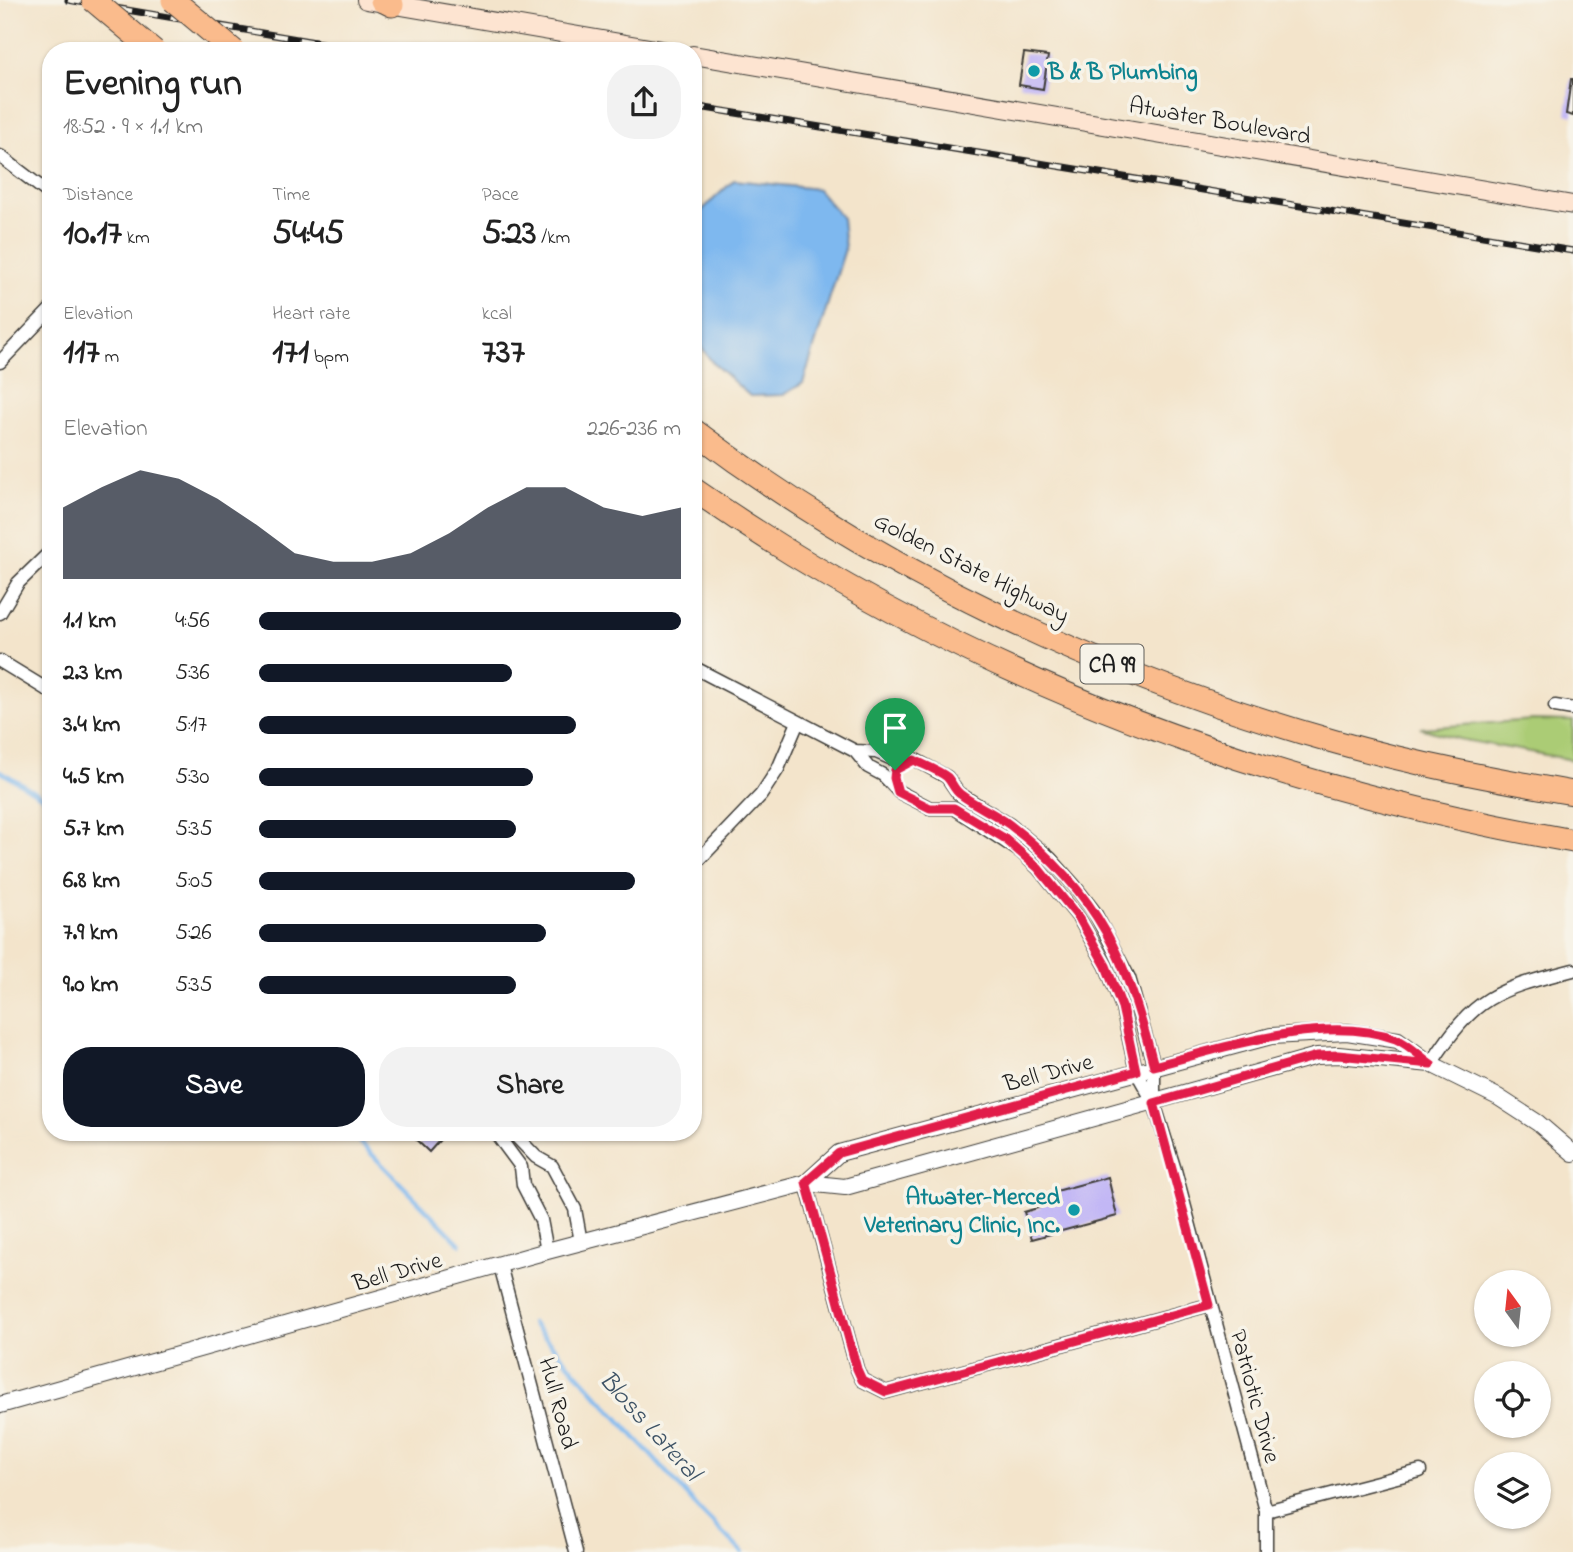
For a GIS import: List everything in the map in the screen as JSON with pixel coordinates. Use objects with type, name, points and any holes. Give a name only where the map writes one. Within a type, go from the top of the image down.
[{"type":"highway","points":[[93,0],[143,42]]},
{"type":"highway","points":[[173,0],[223,42]]},
{"type":"highway","name":"Golden State Highway","points":[[702,436],[790,498],[907,566],[1035,632],[1147,678],[1336,742],[1446,770],[1573,793]]},
{"type":"highway","name":"CA 99","points":[[702,495],[756,533],[882,608],[965,650],[1086,704],[1209,751],[1334,789],[1446,816],[1573,841]]},
{"type":"main road","points":[[366,0],[616,42]]},
{"type":"main road","name":"Atwater Boulevard","points":[[702,57],[1573,205]]},
{"type":"street","points":[[0,156],[42,188]]},
{"type":"street","points":[[0,362],[42,318]]},
{"type":"street","points":[[0,613],[18,583],[42,560]]},
{"type":"street","points":[[0,661],[42,687]]},
{"type":"street","points":[[702,672],[855,751],[868,767],[883,775],[898,792],[930,808],[954,808],[1026,848],[1074,885],[1106,932],[1129,978],[1154,1066],[1154,1103]]},
{"type":"street","points":[[1555,706],[1573,709]]},
{"type":"street","points":[[702,857],[761,795],[778,769],[798,722]]},
{"type":"street","points":[[855,751],[876,752],[892,759],[914,760],[947,777],[958,793],[1010,825],[1091,939],[1116,988],[1136,1071],[1154,1103]]},
{"type":"street","points":[[898,792],[895,770],[914,760]]},
{"type":"street","points":[[930,808],[947,796],[947,777]]},
{"type":"street","points":[[1091,939],[1106,932]]},
{"type":"street","points":[[1431,1064],[1467,1013],[1487,998],[1509,988],[1573,970]]},
{"type":"street","name":"Bell Drive","points":[[806,1182],[839,1153],[1271,1036],[1323,1032],[1371,1033],[1398,1040],[1431,1064],[1498,1097],[1538,1123],[1573,1153]]},
{"type":"street","name":"Bell Drive","points":[[0,1405],[547,1251],[806,1182],[845,1186],[1317,1056],[1338,1055],[1431,1064]]},
{"type":"street","name":"Patriotic Drive","points":[[1154,1103],[1266,1511],[1267,1546],[1278,1552]]},
{"type":"street","points":[[502,1141],[521,1167],[523,1185],[541,1220],[547,1251]]},
{"type":"street","points":[[521,1141],[536,1157],[552,1166],[575,1209],[581,1242]]},
{"type":"street","points":[[521,1167],[525,1160],[536,1157]]},
{"type":"street","points":[[806,1182],[857,1369],[862,1380],[886,1392],[1209,1305]]},
{"type":"street","name":"Hull Road","points":[[500,1265],[576,1552]]},
{"type":"street","points":[[1266,1511],[1420,1471]]},
{"type":"green space","points":[[1533,720],[1573,721],[1573,760],[1459,739],[1420,728]]},
{"type":"water","points":[[734,180],[818,189],[842,218],[845,249],[803,383],[783,395],[750,396],[712,362],[702,348],[702,210]]},
{"type":"building","name":"B & B Plumbing","points":[[1024,53],[1048,56],[1043,89],[1019,85]]},
{"type":"building","points":[[1573,79],[1573,116],[1566,114]]},
{"type":"building","points":[[417,1141],[439,1141],[429,1152]]},
{"type":"building","name":"Atwater-Merced Veterinary Clinic, Inc.","points":[[1108,1177],[1117,1216],[1032,1239],[1024,1212],[1041,1207],[1038,1196]]},
{"type":"waterway","name":"Bloss Lateral","points":[[0,771],[42,797]]},
{"type":"waterway","name":"Bloss Lateral","points":[[359,1141],[460,1244]]},
{"type":"waterway","name":"Bloss Lateral","points":[[532,1323],[704,1514],[742,1552]]},
{"type":"railway","points":[[68,0],[315,42]]},
{"type":"railway","points":[[702,107],[1573,251]]},
{"type":"place","name":"B & B Plumbing","points":[[1034,71]]},
{"type":"place","name":"Atwater-Merced Veterinary Clinic, Inc.","points":[[1074,1210]]},
{"type":"route","points":[[914,760],[947,777],[958,793],[1010,825],[1050,858],[1074,885],[1094,911],[1118,953],[1138,1003],[1154,1066],[1271,1036],[1323,1032],[1371,1033],[1398,1040],[1431,1064],[1385,1061],[1362,1056],[1317,1056],[1154,1103],[1175,1170],[1209,1305],[886,1392],[872,1388],[862,1380],[857,1369],[806,1182],[839,1153],[1136,1071],[1116,988],[1079,918],[1038,868],[1004,838],[954,808],[930,808],[898,792],[895,770],[914,760]]}]
